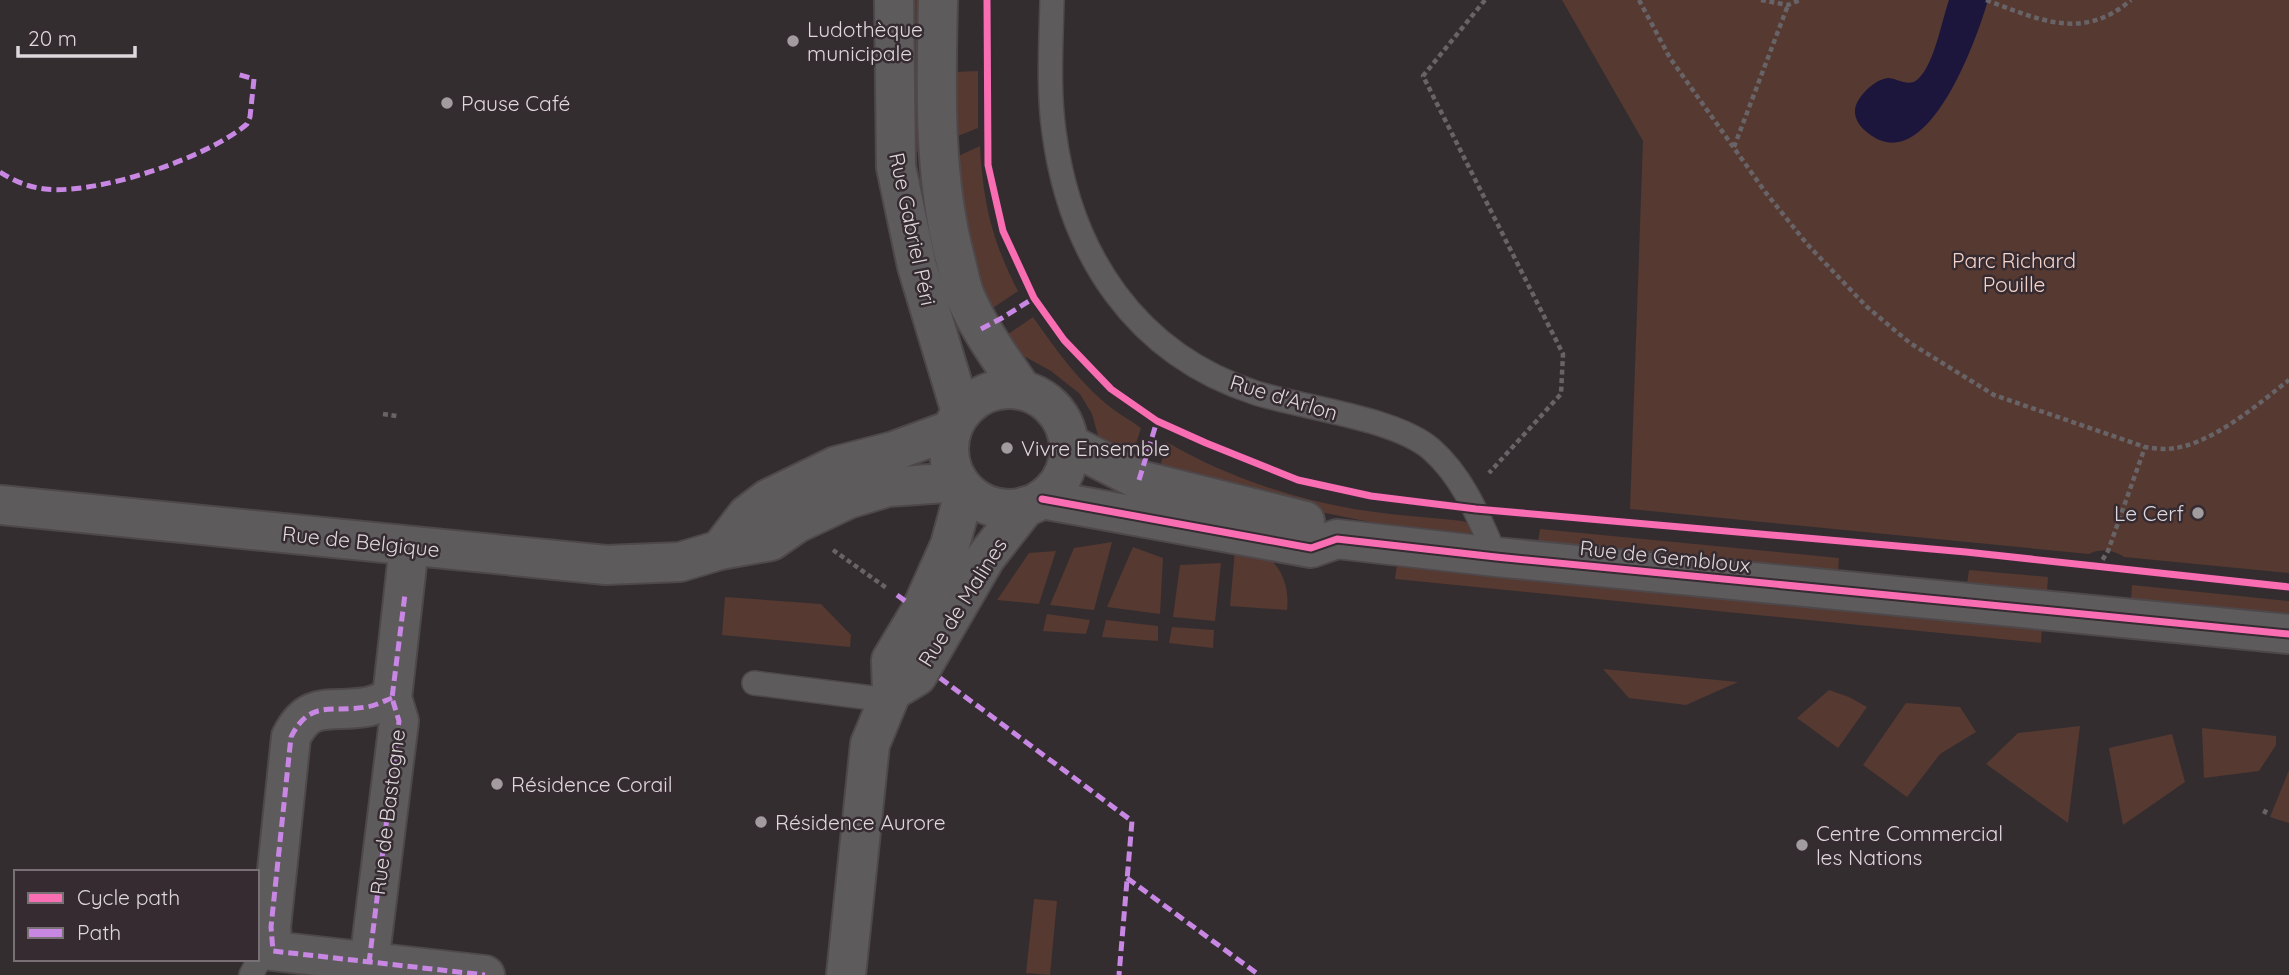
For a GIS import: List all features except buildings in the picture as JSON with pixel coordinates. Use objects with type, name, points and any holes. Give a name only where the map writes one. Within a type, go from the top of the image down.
[{"type":"street","name":"Rue Gabriel Péri","points":[[894,0],[896,167],[917,266],[956,421]]},
{"type":"street","name":"Rue Gabriel Péri","points":[[938,0],[937,84],[941,190],[950,241],[965,296],[981,329],[1022,390]]},
{"type":"street","points":[[1022,390],[1049,403],[1065,428],[1069,443],[1068,460],[1063,475],[1054,488],[1034,503],[1010,509],[993,507],[978,501],[962,486],[951,466],[948,448],[956,421],[973,400],[988,392],[1022,390]]},
{"type":"street","points":[[720,550],[747,514],[768,499],[836,466],[894,451],[956,421]]},
{"type":"street","name":"Rue de Gembloux","points":[[1069,443],[1139,480],[1316,523],[1337,539]]},
{"type":"street","name":"Rue de Belgique","points":[[0,505],[606,565],[680,562],[720,550],[771,541],[797,523],[846,500],[888,487],[962,486]]},
{"type":"street","name":"Rue de Malines","points":[[846,975],[870,744],[890,695],[891,660],[920,612],[950,545],[962,486]]},
{"type":"street","name":"Rue de Gembloux","points":[[1034,503],[1311,548],[1337,539],[1496,557],[2289,634]]},
{"type":"street","name":"Rue de Malines","points":[[890,695],[917,676],[986,557],[1034,503]]},
{"type":"street","name":"Rue de Bastogne","points":[[369,963],[399,721],[393,698],[409,546]]},
{"type":"street","points":[[393,698],[369,707],[315,711],[299,720],[290,737],[271,927],[262,963],[369,963],[485,975]]},
{"type":"lane","name":"Rue d'Arlon","points":[[1052,0],[1054,130],[1061,173],[1080,233],[1099,270],[1123,304],[1147,332],[1170,350],[1237,385],[1254,392],[1393,428],[1432,450],[1469,495],[1496,557]]},
{"type":"lane","points":[[754,683],[890,695]]},
{"type":"path","points":[[1469,495],[1561,394],[1563,354],[1423,76],[1485,0]]},
{"type":"path","points":[[1639,0],[1670,58],[1807,244],[1867,307],[1910,343],[1994,395],[2145,447],[2167,449],[2187,445],[2217,431],[2252,409],[2289,380]]},
{"type":"path","points":[[1761,0],[1788,5],[1800,0]]},
{"type":"path","points":[[1986,0],[2063,25],[2102,20],[2131,0]]},
{"type":"path","points":[[1734,148],[1788,5]]},
{"type":"path","points":[[383,414],[397,416]]},
{"type":"path","points":[[2098,567],[2108,551],[2145,447]]},
{"type":"path","points":[[824,543],[897,595]]},
{"type":"path","points":[[2264,814],[2267,808]]},
{"type":"green space","points":[[903,0],[920,0],[922,150],[905,156]]},
{"type":"green space","name":"Parc Richard Pouille","points":[[1562,0],[2289,0],[2289,573],[2124,557],[2107,551],[2089,554],[1630,509],[1643,141]]},
{"type":"green space","points":[[978,71],[978,128],[953,138],[955,72]]},
{"type":"green space","points":[[980,146],[990,221],[1018,291],[987,312],[978,293],[954,158]]},
{"type":"green space","points":[[1033,317],[1084,383],[1108,406],[1141,428],[1129,465],[1099,439],[1092,414],[1080,394],[1051,371],[1020,354],[1004,337]]},
{"type":"green space","points":[[1167,442],[1234,475],[1282,492],[1354,509],[1462,521],[1468,523],[1472,532],[1463,536],[1380,524],[1290,506],[1158,474]]},
{"type":"green space","points":[[1540,529],[1839,558],[1838,572],[1538,542]]},
{"type":"green space","points":[[1112,542],[1094,610],[1050,605],[1074,548]]},
{"type":"green space","points":[[1133,547],[1163,558],[1160,614],[1107,607]]},
{"type":"green space","points":[[1235,549],[1258,552],[1273,562],[1285,584],[1287,610],[1230,606]]},
{"type":"green space","points":[[1056,551],[1039,604],[997,600],[1029,553]]},
{"type":"green space","points":[[1221,563],[1215,621],[1173,617],[1180,565]]},
{"type":"green space","points":[[1397,565],[2042,628],[2041,643],[1395,579]]},
{"type":"green space","points":[[1969,570],[2048,577],[2047,592],[1967,584]]},
{"type":"green space","points":[[2132,585],[2289,601],[2289,616],[2131,601]]},
{"type":"green space","points":[[725,597],[821,604],[851,635],[850,647],[722,635]]},
{"type":"green space","points":[[1047,614],[1090,620],[1086,634],[1043,631]]},
{"type":"green space","points":[[1106,620],[1158,626],[1158,641],[1102,637]]},
{"type":"green space","points":[[1172,627],[1214,630],[1213,648],[1169,643]]},
{"type":"green space","points":[[1603,669],[1738,682],[1686,705],[1629,698]]},
{"type":"green space","points":[[1829,690],[1867,707],[1838,748],[1797,718]]},
{"type":"green space","points":[[1906,703],[1960,707],[1976,732],[1940,754],[1907,797],[1863,765]]},
{"type":"green space","points":[[2080,726],[2068,823],[1986,764],[2018,733]]},
{"type":"green space","points":[[2202,728],[2276,736],[2276,745],[2259,771],[2204,778]]},
{"type":"green space","points":[[2172,734],[2185,782],[2123,825],[2109,748]]},
{"type":"green space","points":[[2289,770],[2289,823],[2270,817]]},
{"type":"green space","points":[[1034,899],[1057,901],[1050,975],[1026,973]]},
{"type":"shaded area","points":[[1949,0],[1988,0],[1973,43],[1947,97],[1931,120],[1913,136],[1893,143],[1872,136],[1862,128],[1856,118],[1856,105],[1862,94],[1883,79],[1892,78],[1911,83],[1918,79],[1929,64]]},
{"type":"marked path","points":[[0,172],[33,187],[67,189],[122,180],[179,161],[229,137],[247,124],[254,79],[237,74]]},
{"type":"marked path","points":[[981,329],[1034,298]]},
{"type":"marked path","points":[[1139,480],[1157,421]]},
{"type":"marked path","points":[[369,963],[399,721],[392,698],[405,594]]},
{"type":"marked path","points":[[897,595],[908,603]]},
{"type":"marked path","points":[[940,678],[1132,821],[1119,975]]},
{"type":"marked path","points":[[392,698],[369,706],[314,712],[298,725],[291,737],[271,927],[273,951],[485,975]]},
{"type":"marked path","points":[[1127,878],[1259,975]]},
{"type":"cycle path","points":[[987,0],[988,165],[1003,231],[1034,298],[1064,340],[1111,389],[1157,421],[1298,480],[1371,496],[1476,509],[1966,552],[2289,587]]},
{"type":"cycle path","points":[[1042,499],[1311,548],[1337,539],[1496,557],[2289,634]]},
{"type":"place","name":"Ludothèque municipale","points":[[793,41]]},
{"type":"place","name":"Pause Café","points":[[447,103]]},
{"type":"place","name":"Vivre Ensemble","points":[[1007,448]]},
{"type":"place","name":"Le Cerf","points":[[2198,513]]},
{"type":"place","name":"Résidence Corail","points":[[497,784]]},
{"type":"place","name":"Résidence Aurore","points":[[761,822]]},
{"type":"place","name":"Centre Commercial les Nations","points":[[1802,845]]}]
